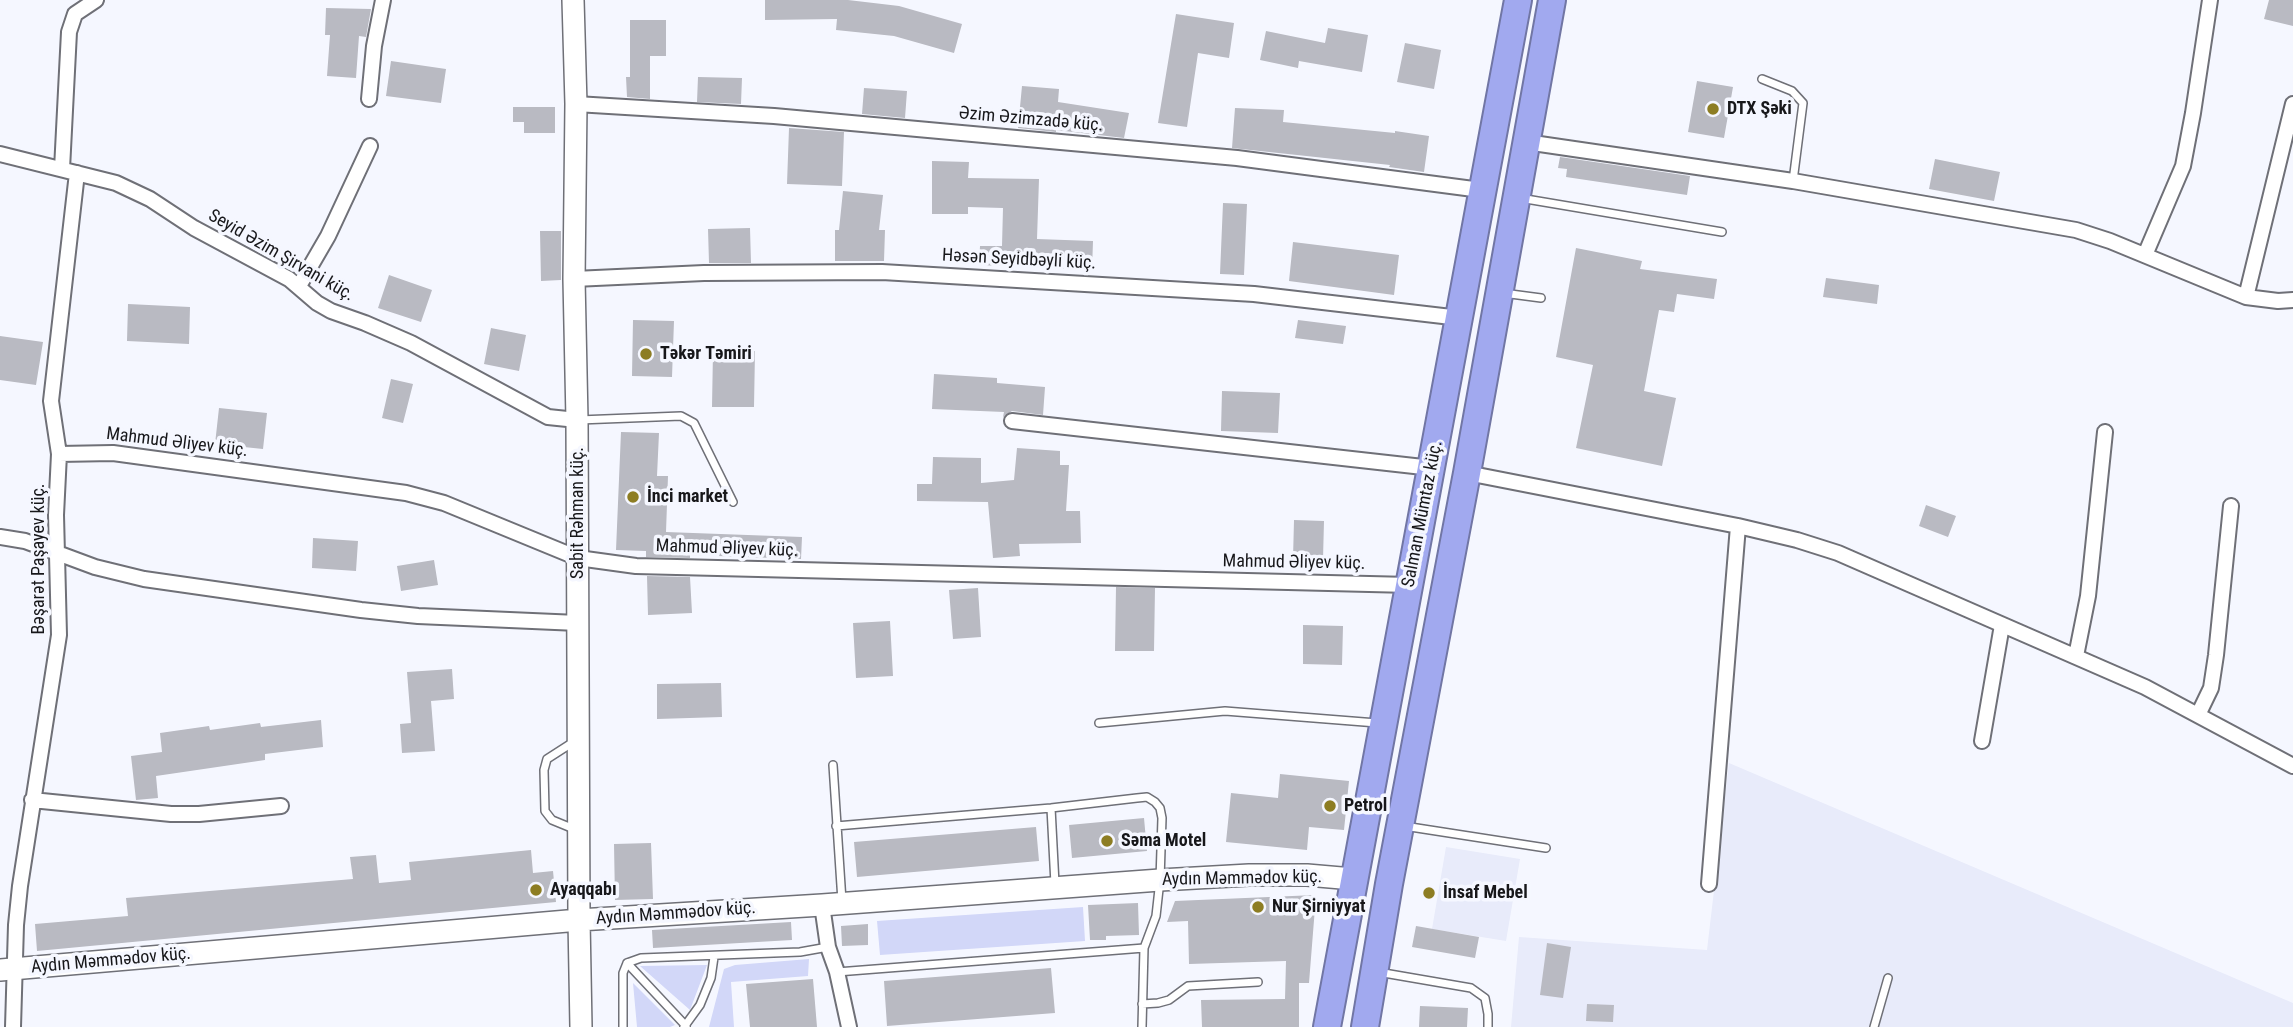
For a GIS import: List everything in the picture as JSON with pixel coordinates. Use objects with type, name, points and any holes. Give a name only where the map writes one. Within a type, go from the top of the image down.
[{"type":"highway","points":[[1365,1027],[1552,0]]},
{"type":"highway","name":"Salman Mümtaz küç.","points":[[1327,1027],[1460,318],[1514,1]]},
{"type":"highway","points":[[1432,468],[1467,473]]},
{"type":"highway","points":[[1384,718],[1420,719]]},
{"type":"highway","points":[[1353,879],[1389,884]]},
{"type":"street","points":[[62,169],[69,32],[75,14],[96,0]]},
{"type":"street","points":[[369,99],[374,46],[383,0]]},
{"type":"street","name":"Sabit Rəhman küç.","points":[[573,0],[576,104],[574,279],[578,420],[581,1027]]},
{"type":"street","points":[[2145,255],[2183,166],[2210,0]]},
{"type":"street","name":"Əzim Əzimzadə küç.","points":[[576,104],[774,116],[1237,158],[1481,190]]},
{"type":"street","points":[[2246,297],[2293,104]]},
{"type":"street","points":[[1526,142],[1793,181],[2076,230],[2246,297],[2293,300]]},
{"type":"street","points":[[299,286],[328,236],[370,146]]},
{"type":"street","name":"Seyid Əzim Şirvani küç.","points":[[0,154],[116,183],[150,199],[194,228],[299,286],[317,303],[331,311],[411,343],[548,416],[578,420]]},
{"type":"street","name":"Bəşarət Paşayev küç.","points":[[13,1027],[7,970],[59,635],[59,454],[51,401],[77,173]]},
{"type":"street","name":"Həsən Seyidbəyli küç.","points":[[574,279],[704,273],[882,272],[1254,294],[1460,318]]},
{"type":"street","points":[[1012,421],[1432,468]]},
{"type":"street","points":[[2076,656],[2088,596],[2105,432]]},
{"type":"street","name":"Mahmud Əliyev küç.","points":[[59,454],[113,453],[406,493],[444,503],[578,558],[636,566],[1410,584]]},
{"type":"street","points":[[1467,473],[1738,526],[1838,553],[2145,687],[2293,766]]},
{"type":"street","points":[[2198,715],[2211,688],[2217,655],[2231,506]]},
{"type":"street","points":[[1709,884],[1738,526]]},
{"type":"street","points":[[0,537],[25,541],[95,567],[144,579],[418,616],[578,623]]},
{"type":"street","points":[[1982,741],[2002,625]]},
{"type":"street","points":[[32,800],[170,814],[281,806]]},
{"type":"street","name":"Aydın Məmmədov küç.","points":[[7,970],[579,920],[1160,880],[1249,875],[1307,875],[1353,879]]},
{"type":"street","points":[[832,904],[828,947],[837,972],[849,1027]]},
{"type":"lane","points":[[1762,79],[1793,91],[1803,103],[1793,181]]},
{"type":"lane","points":[[1516,197],[1722,232]]},
{"type":"lane","points":[[1498,292],[1541,298]]},
{"type":"lane","points":[[578,420],[681,416],[694,423],[733,502]]},
{"type":"lane","points":[[1099,723],[1225,711],[1384,718]]},
{"type":"lane","points":[[578,738],[547,759],[544,770],[545,811],[552,820],[579,831]]},
{"type":"lane","points":[[832,904],[836,826],[833,765]]},
{"type":"lane","points":[[836,826],[1147,797],[1155,802],[1160,808],[1162,818],[1160,880],[1156,916],[1144,948],[1142,1027]]},
{"type":"lane","points":[[1051,808],[1055,888]]},
{"type":"lane","points":[[1400,826],[1546,848]]},
{"type":"lane","points":[[626,963],[640,958],[800,952],[828,947]]},
{"type":"lane","points":[[837,972],[1144,948]]},
{"type":"lane","points":[[626,963],[685,1026],[700,1005],[711,978],[714,957]]},
{"type":"lane","points":[[623,1027],[623,973],[626,963]]},
{"type":"lane","points":[[1374,971],[1471,988],[1485,998],[1488,1027]]},
{"type":"lane","points":[[1874,1027],[1888,978]]},
{"type":"lane","points":[[1142,1003],[1169,1000],[1188,985],[1258,982]]},
{"type":"shaded area","points":[[1729,763],[2293,1003],[2293,1027],[1511,1027],[1519,937],[1707,950]]},
{"type":"shaded area","points":[[1446,847],[1520,859],[1506,941],[1432,929]]},
{"type":"shaded area","points":[[1083,907],[1085,941],[880,955],[877,921]]},
{"type":"shaded area","points":[[809,959],[808,976],[731,982],[734,1027],[709,1027],[724,969],[735,965]]},
{"type":"shaded area","points":[[707,965],[690,1010],[640,966]]},
{"type":"shaded area","points":[[633,983],[675,1025],[637,1027]]},
{"type":"building","points":[[765,0],[848,0],[899,6],[962,24],[954,53],[894,36],[836,30],[837,19],[765,20]]},
{"type":"building","points":[[2269,0],[2293,0],[2293,26],[2264,19]]},
{"type":"building","points":[[326,8],[371,9],[366,37],[359,36],[356,78],[327,76],[330,35],[325,35]]},
{"type":"building","points":[[1176,14],[1234,23],[1229,58],[1198,53],[1187,127],[1158,123]]},
{"type":"building","points":[[630,20],[666,20],[666,56],[650,56],[650,99],[627,97],[626,77],[630,77]]},
{"type":"building","points":[[1328,28],[1368,35],[1362,72],[1299,61],[1298,68],[1260,60],[1266,31],[1325,43]]},
{"type":"building","points":[[1405,43],[1441,50],[1434,89],[1397,82]]},
{"type":"building","points":[[391,61],[446,69],[441,103],[386,96]]},
{"type":"building","points":[[698,77],[742,78],[741,104],[697,102]]},
{"type":"building","points":[[1697,81],[1733,87],[1724,138],[1688,132]]},
{"type":"building","points":[[1022,86],[1059,89],[1058,102],[1129,113],[1124,138],[1018,128]]},
{"type":"building","points":[[864,88],[907,91],[905,118],[862,114]]},
{"type":"building","points":[[513,107],[555,107],[555,133],[524,133],[524,122],[513,122]]},
{"type":"building","points":[[1235,108],[1284,110],[1283,122],[1429,136],[1424,172],[1389,167],[1390,165],[1232,148]]},
{"type":"building","points":[[789,128],[844,132],[842,186],[787,184]]},
{"type":"building","points":[[1560,157],[1690,176],[1687,195],[1566,177],[1567,169],[1558,168]]},
{"type":"building","points":[[1935,159],[2000,172],[1994,201],[1929,189]]},
{"type":"building","points":[[932,161],[969,162],[968,178],[1039,179],[1037,239],[1093,241],[1092,270],[979,265],[980,246],[1002,246],[1003,208],[968,207],[968,214],[932,214]]},
{"type":"building","points":[[843,191],[883,195],[879,230],[885,230],[884,261],[835,261],[835,230],[839,230]]},
{"type":"building","points":[[1223,203],[1247,204],[1244,275],[1220,274]]},
{"type":"building","points":[[750,228],[751,263],[709,263],[708,229]]},
{"type":"building","points":[[540,231],[561,231],[561,280],[541,281]]},
{"type":"building","points":[[1293,242],[1399,255],[1394,295],[1289,281]]},
{"type":"building","points":[[1576,248],[1642,261],[1640,269],[1717,279],[1714,299],[1677,294],[1674,312],[1659,310],[1644,391],[1676,398],[1662,466],[1576,448],[1593,365],[1556,357]]},
{"type":"building","points":[[389,275],[432,290],[421,322],[378,308]]},
{"type":"building","points":[[1826,278],[1879,285],[1877,304],[1823,297]]},
{"type":"building","points":[[128,304],[190,307],[189,344],[127,341]]},
{"type":"building","points":[[633,320],[674,321],[672,377],[632,376]]},
{"type":"building","points":[[1298,320],[1346,326],[1343,344],[1295,338]]},
{"type":"building","points":[[491,328],[526,335],[519,371],[484,364]]},
{"type":"building","points":[[0,336],[43,342],[36,385],[0,380]]},
{"type":"building","points":[[713,351],[755,351],[754,407],[712,407]]},
{"type":"building","points":[[934,374],[997,378],[997,383],[1045,387],[1043,415],[1012,411],[1003,417],[1004,412],[932,409]]},
{"type":"building","points":[[391,379],[413,384],[403,423],[382,418]]},
{"type":"building","points":[[1222,391],[1280,393],[1278,433],[1221,431]]},
{"type":"building","points":[[219,408],[267,413],[263,449],[215,444]]},
{"type":"building","points":[[621,432],[659,433],[657,476],[668,476],[666,532],[802,537],[801,559],[690,555],[690,558],[646,557],[646,551],[616,550]]},
{"type":"building","points":[[1017,448],[1060,451],[1060,465],[1069,465],[1066,511],[1080,511],[1081,543],[1019,544],[1020,556],[993,558],[988,502],[917,501],[917,484],[932,484],[933,457],[981,458],[981,483],[1014,480]]},
{"type":"building","points":[[1926,505],[1956,516],[1948,537],[1919,526]]},
{"type":"building","points":[[1294,520],[1324,521],[1323,559],[1293,559]]},
{"type":"building","points":[[313,538],[358,541],[356,571],[312,568]]},
{"type":"building","points":[[434,560],[438,585],[401,591],[397,566]]},
{"type":"building","points":[[647,576],[690,577],[692,613],[648,615]]},
{"type":"building","points":[[1116,587],[1155,588],[1154,651],[1115,651]]},
{"type":"building","points":[[978,588],[981,637],[953,639],[949,590]]},
{"type":"building","points":[[890,621],[893,676],[856,678],[853,623]]},
{"type":"building","points":[[1303,625],[1343,626],[1342,665],[1303,664]]},
{"type":"building","points":[[452,669],[454,699],[431,701],[435,751],[402,753],[400,724],[411,723],[407,672]]},
{"type":"building","points":[[721,683],[722,717],[657,719],[657,684]]},
{"type":"building","points":[[321,720],[323,747],[265,754],[265,760],[156,776],[158,798],[136,800],[131,756],[162,752],[160,733],[209,726],[210,730],[260,723],[261,727]]},
{"type":"building","points":[[1280,774],[1349,781],[1344,830],[1309,827],[1307,850],[1226,842],[1231,793],[1278,798]]},
{"type":"building","points":[[1144,818],[1147,851],[1072,858],[1069,825]]},
{"type":"building","points":[[1036,827],[1039,861],[857,877],[854,842]]},
{"type":"building","points":[[651,843],[653,899],[615,900],[614,844]]},
{"type":"building","points":[[531,850],[533,873],[553,871],[556,902],[37,951],[35,924],[128,916],[126,898],[353,879],[350,857],[376,855],[379,883],[411,880],[409,862]]},
{"type":"building","points":[[1316,895],[1309,983],[1299,983],[1299,1027],[1202,1027],[1201,1000],[1285,999],[1286,961],[1189,964],[1188,921],[1167,922],[1175,901]]},
{"type":"building","points":[[1138,903],[1139,935],[1106,936],[1106,940],[1090,940],[1088,905]]},
{"type":"building","points":[[791,922],[792,940],[653,948],[652,930]]},
{"type":"building","points":[[868,924],[868,945],[842,946],[841,926]]},
{"type":"building","points":[[1416,926],[1479,937],[1475,958],[1412,947]]},
{"type":"building","points":[[1547,943],[1571,947],[1563,998],[1540,995]]},
{"type":"building","points":[[1051,968],[1055,1013],[887,1026],[884,981]]},
{"type":"building","points":[[813,979],[817,1027],[750,1027],[746,984]]},
{"type":"building","points":[[1587,1004],[1614,1005],[1613,1022],[1586,1021]]},
{"type":"building","points":[[1420,1006],[1468,1008],[1467,1027],[1419,1027]]},
{"type":"place","name":"DTX Şəki","points":[[1713,109]]},
{"type":"place","name":"Təkər Təmiri","points":[[646,354]]},
{"type":"place","name":"İnci market","points":[[633,497]]},
{"type":"place","name":"Petrol","points":[[1330,806]]},
{"type":"place","name":"Səma Motel","points":[[1107,841]]},
{"type":"place","name":"Ayaqqabı","points":[[536,890]]},
{"type":"place","name":"İnsaf Mebel","points":[[1429,893]]},
{"type":"place","name":"Nur Şirniyyat","points":[[1258,907]]}]
